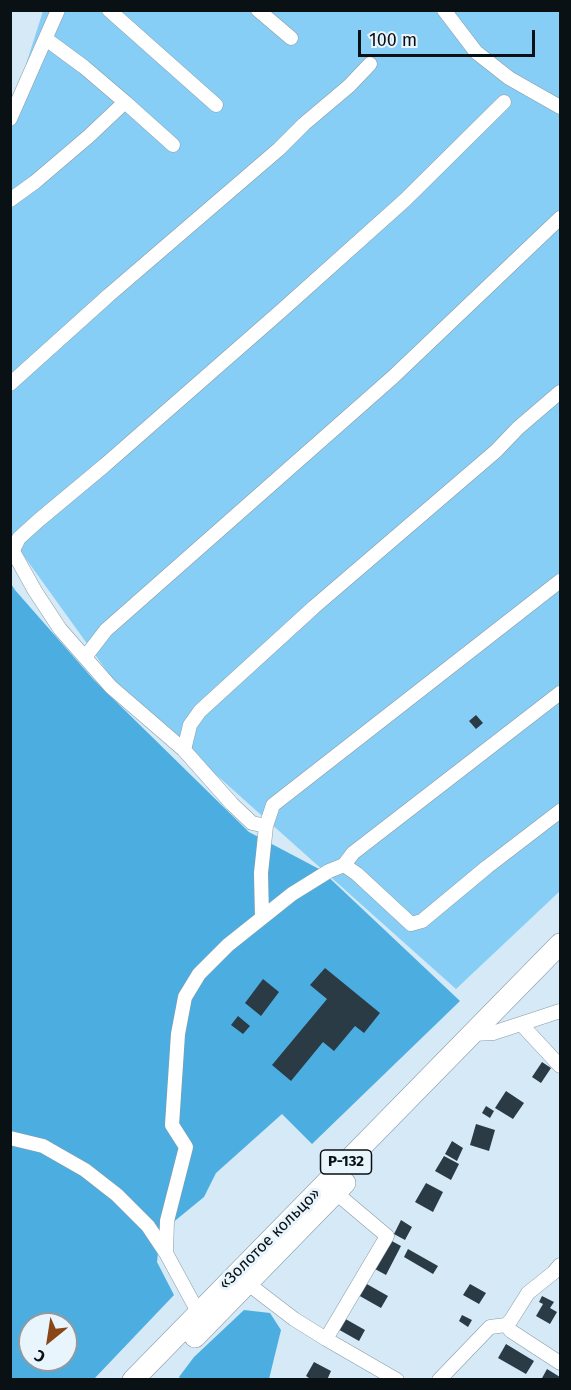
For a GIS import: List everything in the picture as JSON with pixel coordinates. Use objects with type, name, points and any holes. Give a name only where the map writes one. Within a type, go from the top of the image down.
[{"type":"highway","name":"«Золотое кольцо»","points":[[153,1380],[336,1193],[561,944]]},
{"type":"highway","name":"«Золотое кольцо»","points":[[133,1380],[198,1312],[483,1033],[561,965]]},
{"type":"street","points":[[10,119],[58,10]]},
{"type":"street","points":[[109,10],[216,105]]},
{"type":"street","points":[[258,10],[291,38]]},
{"type":"street","points":[[444,10],[476,52],[509,78],[561,107]]},
{"type":"street","points":[[46,39],[84,67],[172,145]]},
{"type":"street","points":[[10,384],[109,295],[279,149],[303,123],[349,86],[370,64]]},
{"type":"street","points":[[10,200],[89,136],[125,102]]},
{"type":"street","points":[[266,826],[252,823],[183,750],[111,687],[60,629],[11,548],[39,520],[105,465],[405,200],[504,102]]},
{"type":"street","points":[[86,656],[106,630],[401,369],[561,218]]},
{"type":"street","points":[[183,750],[190,725],[200,711],[314,607],[496,452],[518,428],[561,392]]},
{"type":"street","points":[[262,917],[261,873],[266,826],[273,805],[561,581]]},
{"type":"street","points":[[166,1253],[167,1221],[186,1147],[172,1125],[178,1034],[185,997],[199,974],[228,945],[262,917],[292,894],[329,871],[344,865],[353,853],[561,693]]},
{"type":"street","points":[[344,865],[357,874],[411,924],[422,921],[487,867],[561,811]]},
{"type":"street","points":[[483,1033],[561,1011]]},
{"type":"street","points":[[521,1024],[561,1066]]},
{"type":"street","points":[[10,1138],[43,1146],[85,1170],[117,1195],[148,1226],[166,1253],[198,1312]]},
{"type":"street","points":[[326,1339],[387,1236],[336,1193]]},
{"type":"street","points":[[439,1380],[490,1327],[506,1325],[528,1293],[561,1265]]},
{"type":"street","points":[[247,1283],[294,1319],[397,1380]]},
{"type":"street","points":[[506,1325],[511,1331],[561,1363]]},
{"type":"shaded area","points":[[43,11],[560,11],[560,891],[456,989],[119,688],[11,538],[10,115]]},
{"type":"shaded area","points":[[10,582],[94,680],[249,832],[321,870],[460,1001],[312,1144],[282,1114],[216,1173],[204,1197],[160,1233],[157,1262],[174,1295],[94,1379],[11,1379]]},
{"type":"shaded area","points":[[244,1310],[270,1313],[281,1330],[269,1379],[182,1380],[179,1377],[194,1357]]},
{"type":"building","points":[[476,715],[483,723],[476,729],[469,721]]},
{"type":"building","points":[[325,968],[380,1013],[364,1033],[355,1026],[334,1051],[323,1042],[291,1081],[272,1065],[327,999],[310,985]]},
{"type":"building","points":[[263,979],[279,992],[261,1016],[245,1003]]},
{"type":"building","points":[[238,1016],[250,1026],[243,1034],[231,1025]]},
{"type":"building","points":[[542,1062],[551,1068],[541,1083],[532,1077]]},
{"type":"building","points":[[506,1091],[524,1103],[513,1119],[495,1108]]},
{"type":"building","points":[[486,1106],[494,1111],[490,1118],[482,1113]]},
{"type":"building","points":[[476,1124],[495,1130],[489,1151],[470,1145]]},
{"type":"building","points":[[452,1141],[463,1148],[457,1161],[445,1154]]},
{"type":"building","points":[[444,1156],[459,1164],[451,1180],[435,1171]]},
{"type":"building","points":[[426,1183],[443,1192],[433,1212],[415,1202]]},
{"type":"building","points":[[401,1220],[412,1227],[405,1240],[394,1234]]},
{"type":"building","points":[[390,1240],[401,1246],[386,1275],[375,1269]]},
{"type":"building","points":[[408,1249],[438,1266],[433,1274],[404,1257]]},
{"type":"building","points":[[365,1283],[388,1296],[381,1308],[358,1295]]},
{"type":"building","points":[[470,1284],[486,1293],[479,1304],[463,1295]]},
{"type":"building","points":[[542,1296],[554,1302],[550,1308],[557,1312],[550,1324],[536,1316],[543,1304],[539,1302]]},
{"type":"building","points":[[462,1315],[472,1320],[468,1327],[459,1321]]},
{"type":"building","points":[[342,1317],[365,1330],[359,1341],[336,1328]]},
{"type":"building","points":[[506,1344],[534,1361],[526,1374],[498,1358]]},
{"type":"building","points":[[314,1362],[331,1371],[327,1380],[312,1380],[306,1376]]},
{"type":"building","points":[[547,1369],[560,1377],[560,1380],[541,1380]]}]
